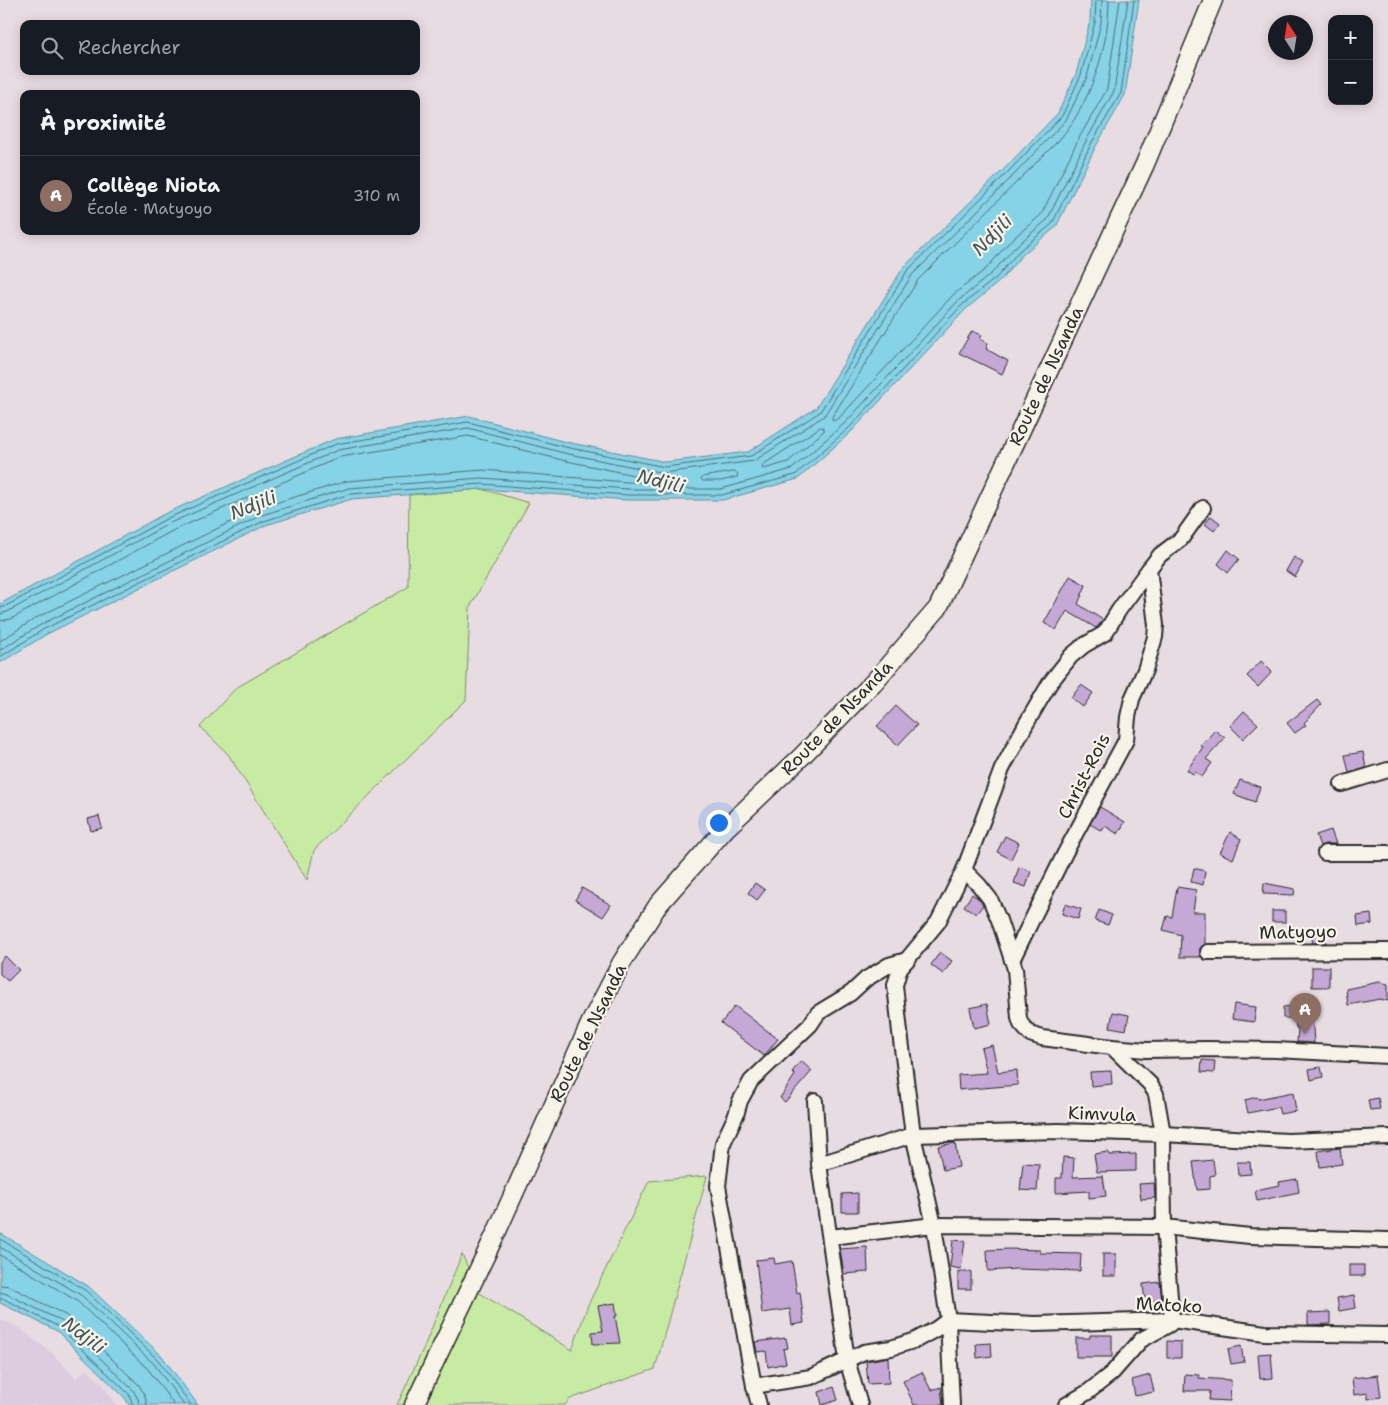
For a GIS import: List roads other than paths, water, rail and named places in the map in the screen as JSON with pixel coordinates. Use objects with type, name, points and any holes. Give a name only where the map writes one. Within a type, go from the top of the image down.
[{"type":"street","name":"Route de Nsanda","points":[[414,1405],[497,1231],[591,1022],[622,962],[658,905],[725,829],[801,757],[874,682],[938,608],[1145,164],[1213,0]]},
{"type":"street","points":[[952,1405],[948,1320],[934,1225],[913,1135],[895,985],[900,968],[938,922],[964,870],[1002,769],[1050,683],[1071,656],[1083,646],[1105,633],[1149,569],[1160,555],[1181,539],[1203,508]]},
{"type":"street","name":"Christ-Rois","points":[[1012,960],[1065,853],[1126,740],[1132,699],[1145,670],[1156,637],[1149,569]]},
{"type":"street","points":[[1342,784],[1388,770]]},
{"type":"street","points":[[1325,853],[1388,853]]},
{"type":"street","points":[[964,870],[990,899],[999,920],[1015,969],[1019,1018],[1021,1024],[1030,1034],[1042,1038],[1146,1050],[1276,1050],[1388,1056]]},
{"type":"street","name":"Matyoyo","points":[[1208,952],[1388,952]]},
{"type":"street","points":[[758,1405],[718,1186],[722,1143],[751,1081],[810,1025],[818,1013],[851,993],[866,979],[889,965],[907,960]]},
{"type":"street","points":[[1066,1405],[1088,1392],[1119,1368],[1141,1340],[1170,1324],[1172,1320],[1164,1227],[1163,1134],[1154,1089],[1112,1047]]},
{"type":"street","points":[[815,1100],[819,1164],[847,1360],[860,1405]]},
{"type":"street","name":"Kimvula","points":[[819,1164],[913,1135],[1058,1131],[1163,1134],[1288,1141],[1388,1136]]},
{"type":"street","points":[[830,1237],[934,1225],[1164,1227],[1250,1236],[1388,1240]]},
{"type":"street","points":[[754,1386],[812,1378],[864,1352],[891,1348],[916,1340],[948,1320]]},
{"type":"street","name":"Matoko","points":[[948,1320],[1035,1324],[1172,1320],[1265,1333],[1388,1335]]},
{"type":"water","name":"Ndjili","points":[[1091,0],[1139,0],[1125,95],[1096,146],[1056,227],[1022,255],[1000,281],[966,309],[852,431],[798,479],[723,500],[627,500],[482,489],[352,499],[266,525],[47,634],[0,663],[0,604],[166,513],[335,439],[469,416],[566,442],[666,462],[748,452],[816,408],[903,268],[1058,113],[1076,74],[1090,21]]},
{"type":"water","name":"Ndjili","points":[[0,1233],[88,1286],[162,1356],[198,1405],[129,1405],[125,1398],[57,1331],[0,1303]]},
{"type":"place","name":"Collège Niota","points":[[1305,1034]]}]
